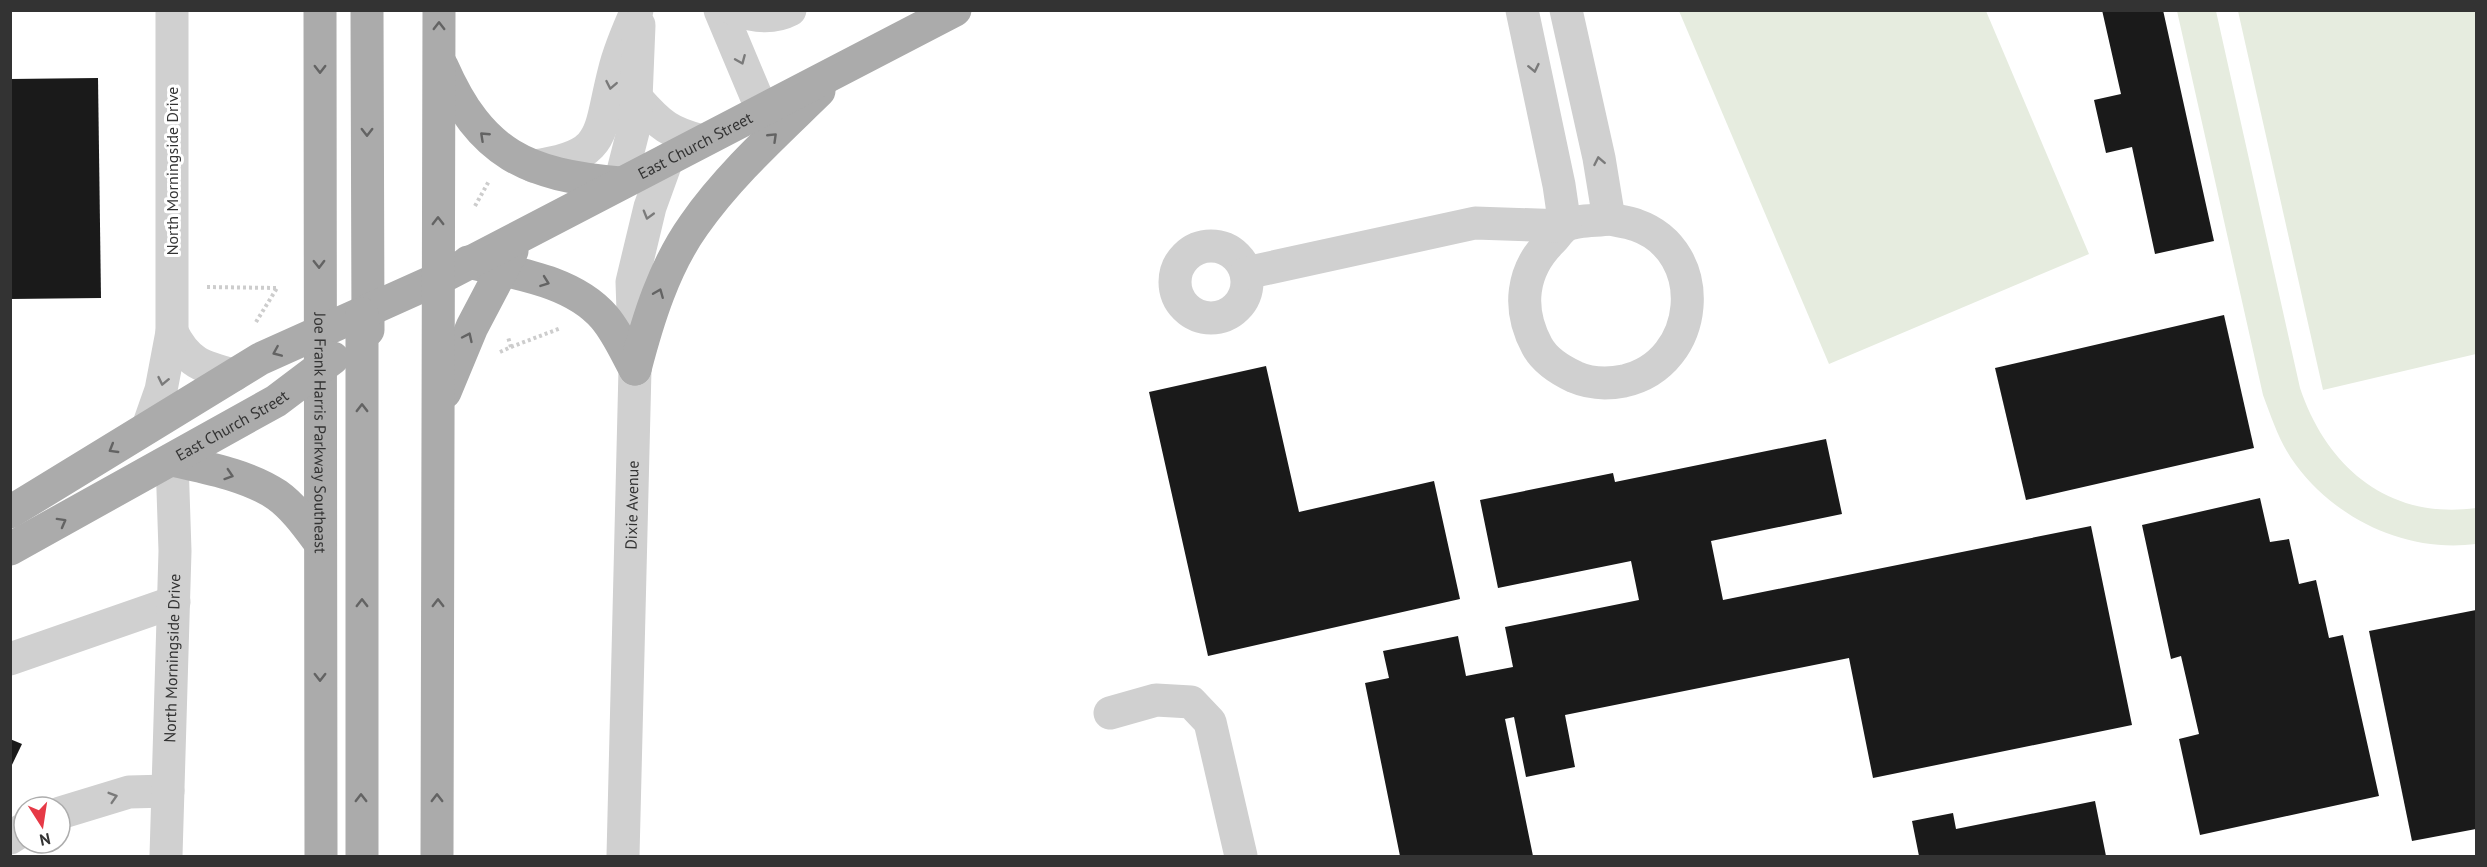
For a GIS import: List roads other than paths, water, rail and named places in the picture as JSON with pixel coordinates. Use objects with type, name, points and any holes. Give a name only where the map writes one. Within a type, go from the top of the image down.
[{"type":"main road","name":"Joe Frank Harris Parkway Southeast","points":[[320,10],[321,856]]},
{"type":"main road","points":[[362,856],[367,10]]},
{"type":"main road","points":[[437,856],[439,10]]},
{"type":"main road","name":"East Church Street","points":[[10,549],[276,401],[321,366],[365,323],[438,279],[955,10]]},
{"type":"main road","points":[[439,59],[462,109],[477,129],[498,148],[534,166],[575,178],[620,183]]},
{"type":"main road","points":[[635,369],[656,299],[672,261],[693,225],[758,151],[842,69]]},
{"type":"main road","points":[[438,410],[456,361],[520,236]]},
{"type":"main road","points":[[468,262],[563,289],[588,303],[603,316],[617,335],[635,369]]},
{"type":"main road","name":"East Church Street","points":[[10,512],[260,359],[321,333],[365,323]]},
{"type":"main road","points":[[172,460],[253,483],[278,495],[320,543]]},
{"type":"street","name":"North Morningside Drive","points":[[148,427],[161,390],[172,332],[172,10]]},
{"type":"street","points":[[620,183],[635,124],[638,100],[638,10]]},
{"type":"street","points":[[534,166],[567,160],[593,145],[602,127],[614,71],[638,10]]},
{"type":"street","points":[[720,10],[762,110]]},
{"type":"street","points":[[735,10],[748,15],[780,15],[790,10]]},
{"type":"street","points":[[1522,10],[1559,185],[1565,226]]},
{"type":"street","points":[[1566,10],[1599,158],[1610,219]]},
{"type":"street","points":[[638,100],[657,122],[676,134],[702,141]]},
{"type":"street","name":"Dixie Avenue","points":[[623,856],[635,369],[632,282],[650,207],[667,160]]},
{"type":"street","points":[[1246,273],[1475,223],[1565,226],[1610,219],[1637,225],[1661,239],[1678,261],[1688,287],[1688,315],[1678,342],[1660,363],[1636,378],[1609,384],[1583,381],[1559,370],[1540,351],[1527,328],[1523,302],[1527,276],[1539,252],[1565,226]]},
{"type":"street","points":[[172,332],[188,357],[205,367],[234,375]]},
{"type":"street","name":"North Morningside Drive","points":[[166,856],[174,602],[172,460]]},
{"type":"street","points":[[10,659],[174,602]]},
{"type":"street","points":[[1110,713],[1156,700],[1191,702],[1210,722],[1241,856]]},
{"type":"street","points":[[72,809],[129,792],[168,791]]}]
